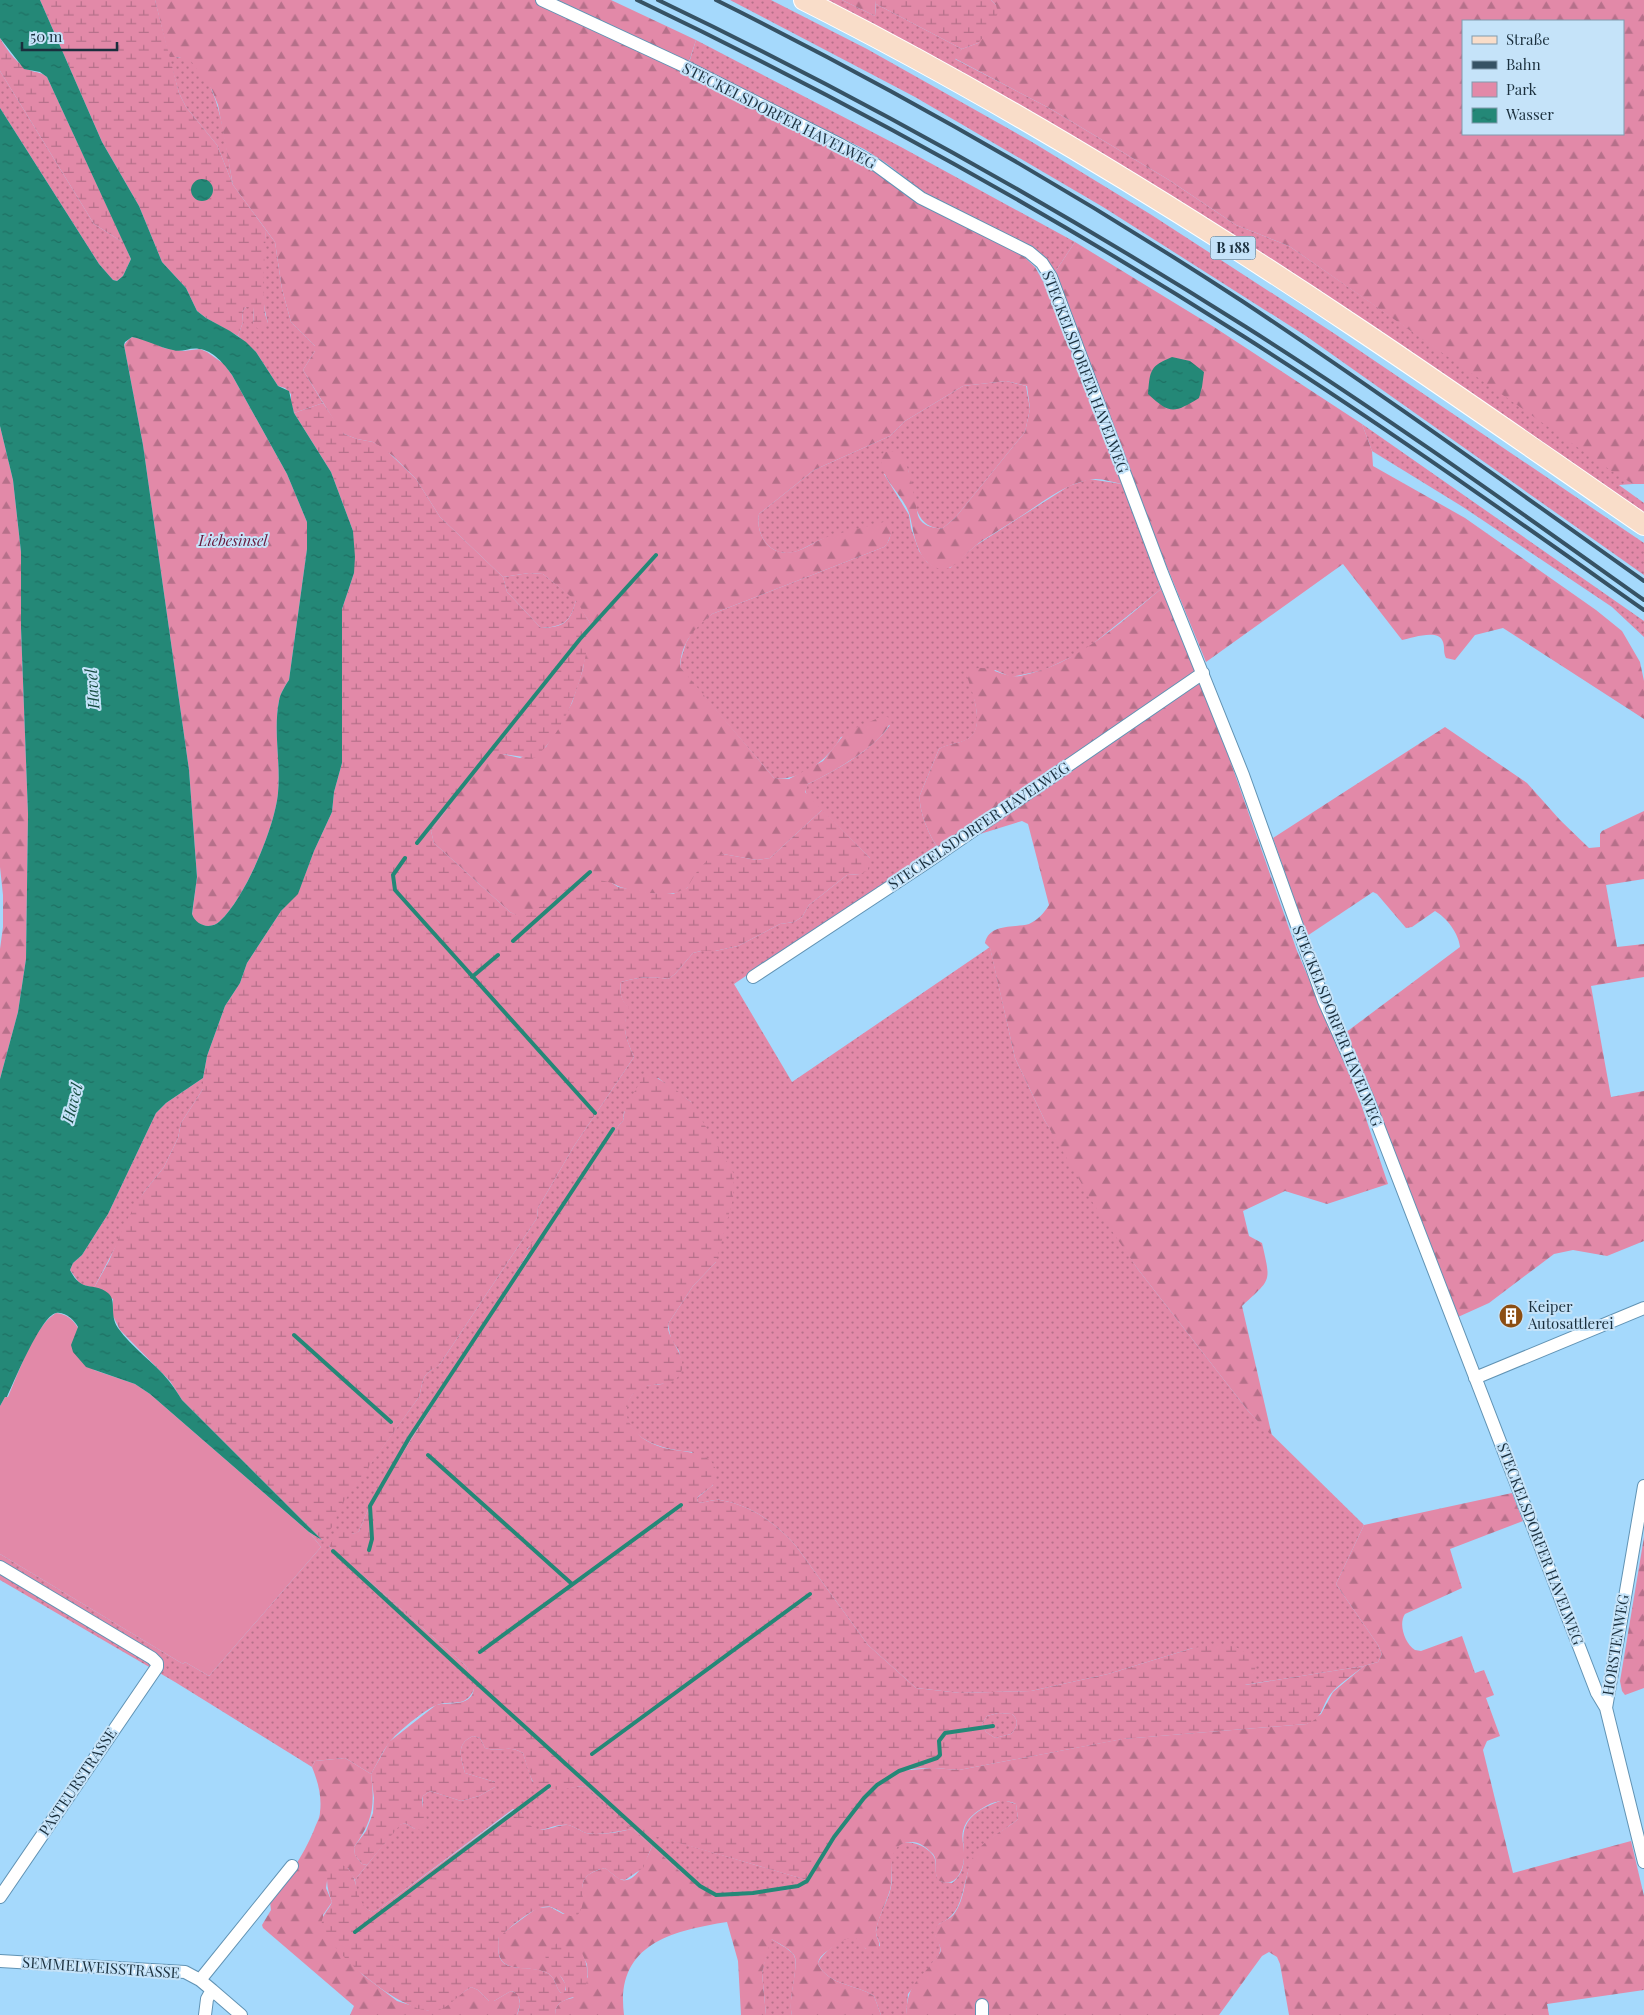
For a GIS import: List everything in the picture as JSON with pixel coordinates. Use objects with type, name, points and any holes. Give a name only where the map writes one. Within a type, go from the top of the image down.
[{"type":"main road","name":"B 188","points":[[804,0],[990,101],[1186,217],[1350,323],[1644,525]]},
{"type":"street","name":"STECKELSDORFER HAVELWEG","points":[[542,0],[682,66],[839,144],[876,165],[921,198],[1030,252],[1042,263],[1051,277],[1162,574],[1203,672],[1242,775],[1324,1001],[1367,1098],[1597,1693],[1606,1708]]},
{"type":"street","name":"STECKELSDORFER HAVELWEG","points":[[754,977],[923,865],[1203,672]]},
{"type":"street","points":[[1475,1378],[1644,1308]]},
{"type":"street","name":"HORSTENWEG","points":[[1644,1486],[1606,1708],[1644,1862]]},
{"type":"street","name":"PASTEURSTRASSE","points":[[0,1567],[152,1658],[157,1663],[157,1667],[0,1898]]},
{"type":"street","points":[[200,1980],[292,1866]]},
{"type":"street","name":"SEMMELWEISSTRASSE","points":[[0,1962],[185,1972],[200,1980],[212,1990]]},
{"type":"street","points":[[205,2015],[207,1999],[212,1990],[241,2015]]},
{"type":"green space","points":[[40,0],[155,0],[179,93],[186,107],[217,145],[233,185],[266,230],[263,285],[265,314],[268,323],[262,329],[258,329],[253,324],[254,307],[246,307],[242,312],[243,322],[238,336],[206,318],[197,311],[186,288],[162,262],[139,206],[102,142]]},
{"type":"green space","points":[[155,0],[611,0],[696,40],[685,74],[856,159],[1021,254],[1035,267],[1048,290],[1122,484],[1092,479],[1069,486],[984,540],[952,567],[944,569],[928,563],[919,549],[907,508],[884,472],[881,464],[881,455],[884,452],[896,451],[901,456],[908,469],[919,518],[929,526],[943,528],[955,518],[1025,432],[1030,409],[1027,386],[1006,381],[963,386],[905,421],[890,436],[814,470],[759,514],[759,530],[766,543],[777,551],[793,552],[824,538],[887,521],[892,525],[892,532],[887,544],[884,547],[712,614],[690,636],[683,650],[680,667],[774,778],[789,779],[823,761],[846,732],[883,716],[891,718],[888,727],[880,737],[857,756],[808,784],[805,792],[822,810],[770,858],[757,860],[723,854],[701,869],[689,886],[681,892],[661,894],[638,892],[612,883],[523,919],[510,912],[434,843],[431,831],[486,755],[493,752],[520,758],[546,747],[572,703],[583,669],[590,623],[575,600],[543,574],[529,573],[503,577],[440,517],[416,479],[393,456],[373,442],[357,439],[344,434],[340,430],[303,370],[315,351],[315,346],[291,322],[282,289],[275,242],[233,185],[218,105],[212,90],[191,61],[178,57],[169,57]]},
{"type":"green space","points":[[730,0],[771,0],[867,49],[1032,142],[1150,214],[1335,334],[1644,543],[1644,575],[1306,336],[1103,207],[915,97]]},
{"type":"green space","points":[[819,0],[842,0],[875,16],[876,4],[962,49],[955,59],[1049,108],[1169,180],[1236,225],[1289,246],[1633,484],[1619,485],[1644,503],[1644,515],[1310,288]]},
{"type":"green space","points":[[842,0],[876,0],[875,16]]},
{"type":"green space","points":[[876,0],[991,0],[996,5],[998,13],[988,32],[978,43],[962,49],[876,4]]},
{"type":"green space","points":[[991,0],[1644,0],[1644,484],[1633,484],[1613,472],[1289,246],[1236,225],[1169,180],[1049,108],[954,58],[962,49],[978,43],[996,5]]},
{"type":"green space","points":[[0,38],[18,62],[27,69],[47,77],[124,243],[94,224],[0,71]]},
{"type":"green space","points":[[696,40],[901,147],[1075,242],[1055,272],[1045,257],[1036,250],[931,198],[886,163],[864,149],[689,63]]},
{"type":"green space","points":[[169,57],[184,58],[192,61],[202,71],[210,85],[225,136],[233,185],[217,145],[186,107],[179,93]]},
{"type":"green space","points":[[0,71],[94,224],[124,243],[131,259],[123,276],[117,281],[113,280],[99,264],[0,108]]},
{"type":"green space","points":[[266,230],[275,242],[282,289],[291,322],[315,346],[315,351],[303,370],[323,403],[294,413],[291,394],[285,388],[278,386],[256,352],[238,336],[243,322],[242,312],[246,307],[254,307],[253,324],[268,323],[263,300]]},
{"type":"green space","points":[[1075,242],[1214,327],[1362,424],[1372,451],[1373,466],[1465,518],[1596,610],[1622,631],[1640,662],[1644,681],[1644,719],[1503,628],[1475,635],[1455,660],[1446,658],[1443,642],[1436,636],[1425,635],[1402,640],[1343,564],[1206,662],[1133,484],[1055,272]]},
{"type":"green space","name":"Liebesinsel","points":[[132,337],[148,340],[164,348],[183,351],[200,349],[224,364],[287,474],[307,522],[307,549],[289,680],[280,696],[277,712],[279,782],[276,807],[265,842],[249,879],[230,910],[216,924],[208,926],[197,922],[192,915],[197,877],[189,770],[143,445],[124,345]]},
{"type":"green space","points":[[1006,381],[1026,386],[1030,409],[1025,432],[955,518],[943,528],[933,527],[920,517],[913,499],[908,470],[884,474],[909,515],[911,528],[919,551],[927,562],[933,566],[950,568],[975,546],[1069,486],[1089,479],[1122,484],[1161,589],[1084,651],[1044,670],[1021,675],[1011,677],[995,670],[974,697],[977,721],[971,737],[939,749],[920,795],[925,822],[938,847],[734,984],[792,1082],[990,947],[1015,1058],[1045,1121],[1137,1268],[1249,1412],[1364,1525],[1336,1584],[1378,1645],[1382,1654],[1378,1662],[1364,1666],[1244,1685],[1193,1648],[1108,1674],[1031,1691],[960,1693],[916,1688],[868,1645],[796,1546],[780,1530],[762,1516],[731,1502],[714,1500],[698,1502],[697,1498],[713,1485],[692,1452],[662,1447],[652,1443],[635,1432],[629,1424],[626,1407],[634,1392],[642,1386],[665,1383],[682,1366],[679,1351],[671,1339],[668,1324],[693,1286],[716,1262],[691,1102],[658,1078],[624,1112],[623,1121],[604,1141],[549,1226],[527,1249],[527,1255],[370,1505],[359,1531],[355,1534],[349,1533],[329,1546],[465,1665],[472,1676],[474,1684],[473,1692],[463,1701],[432,1707],[404,1728],[386,1747],[371,1774],[345,1758],[315,1761],[312,1767],[175,1682],[0,1580],[0,1554],[183,1664],[185,1662],[209,1676],[321,1547],[309,1532],[322,1540],[336,1511],[419,1397],[422,1383],[427,1373],[440,1364],[537,1218],[538,1208],[574,1146],[634,1057],[625,1032],[628,1007],[621,996],[621,982],[644,977],[668,979],[675,974],[693,953],[738,946],[780,924],[794,922],[802,917],[809,905],[847,875],[860,874],[870,858],[809,798],[806,789],[808,784],[830,773],[864,751],[890,725],[841,737],[829,753],[813,767],[794,776],[774,778],[680,667],[686,643],[695,627],[712,614],[884,547],[889,540],[892,525],[826,538],[798,551],[785,553],[771,548],[762,537],[759,530],[759,514],[814,470],[890,436],[905,421],[963,386]]},
{"type":"green space","points":[[323,403],[344,434],[373,442],[385,449],[416,479],[440,517],[503,577],[507,592],[541,628],[561,625],[565,622],[571,614],[576,600],[590,623],[581,677],[567,713],[547,745],[535,758],[497,754],[486,755],[431,831],[434,843],[510,912],[523,918],[585,876],[612,883],[618,887],[650,893],[673,894],[687,888],[696,873],[709,858],[723,854],[757,860],[770,858],[822,810],[870,858],[871,867],[860,874],[847,875],[809,905],[802,917],[794,922],[780,924],[738,946],[693,953],[675,974],[668,979],[644,978],[621,982],[621,996],[629,1007],[625,1027],[628,1043],[634,1057],[574,1146],[538,1208],[537,1218],[440,1364],[427,1373],[422,1383],[419,1397],[337,1511],[336,1522],[322,1540],[182,1400],[170,1381],[120,1330],[112,1314],[113,1299],[94,1288],[109,1261],[125,1223],[144,1192],[164,1167],[178,1138],[181,1123],[203,1089],[207,1056],[225,1006],[240,983],[247,963],[281,911],[298,893],[314,851],[332,812],[334,792],[342,763],[342,609],[354,573],[353,531],[331,472],[294,413]]},
{"type":"green space","points":[[1362,424],[1644,621],[1644,637],[1612,607],[1463,507],[1372,451]]},
{"type":"green space","points":[[0,426],[13,480],[21,552],[21,628],[28,814],[26,959],[18,1012],[0,1079],[0,949],[3,927],[3,895],[0,867]]},
{"type":"green space","points":[[529,573],[543,574],[576,600],[571,614],[565,622],[541,628],[507,592],[503,577]]},
{"type":"green space","points":[[1161,589],[1205,689],[1297,951],[1355,1086],[1388,1184],[1327,1204],[1285,1191],[1243,1211],[1249,1236],[1262,1243],[1268,1273],[1264,1284],[1242,1306],[1272,1436],[1249,1412],[1137,1268],[1093,1203],[1045,1121],[1015,1058],[990,948],[985,943],[987,937],[997,929],[1029,924],[1040,916],[1049,905],[1028,824],[1022,821],[938,847],[925,822],[920,801],[920,795],[939,749],[965,740],[972,735],[976,728],[975,701],[967,676],[969,671],[982,668],[1007,675],[1020,676],[1060,663],[1096,642]]},
{"type":"green space","points":[[1445,727],[1527,783],[1560,820],[1589,848],[1600,847],[1600,834],[1602,831],[1644,811],[1644,879],[1606,885],[1617,947],[1644,944],[1644,977],[1591,986],[1611,1097],[1644,1091],[1644,1241],[1607,1256],[1573,1250],[1554,1254],[1489,1303],[1458,1317],[1345,1033],[1460,947],[1459,942],[1448,922],[1435,911],[1412,927],[1406,928],[1377,894],[1373,892],[1307,936],[1273,838]]},
{"type":"green space","points":[[646,1072],[671,1086],[691,1102],[734,1174],[733,1199],[716,1262],[693,1286],[668,1324],[670,1336],[682,1361],[680,1374],[675,1380],[668,1383],[646,1386],[639,1389],[628,1404],[627,1415],[629,1422],[638,1435],[651,1443],[668,1449],[694,1453],[709,1459],[716,1472],[715,1482],[697,1498],[698,1502],[720,1500],[731,1502],[762,1516],[780,1530],[796,1546],[868,1645],[916,1688],[960,1693],[1031,1691],[1108,1674],[1193,1648],[1214,1645],[1234,1646],[1253,1657],[1255,1670],[1245,1685],[1364,1666],[1333,1691],[1317,1718],[1307,1724],[1123,1739],[959,1770],[920,1768],[898,1772],[869,1792],[857,1805],[807,1880],[634,1830],[652,1846],[643,1868],[625,1880],[619,1879],[605,1868],[593,1872],[583,1882],[583,1902],[577,1916],[570,1916],[551,1907],[545,1907],[531,1912],[499,1937],[498,1950],[500,1959],[505,1964],[511,1967],[536,1970],[549,1974],[561,1993],[566,1990],[565,1984],[547,1962],[545,1951],[557,1943],[582,1953],[588,1974],[585,1989],[582,1994],[561,2003],[555,2015],[517,2015],[520,2001],[515,1993],[511,1991],[494,2001],[489,2001],[478,1990],[471,1987],[441,2009],[436,2011],[422,2010],[388,1993],[370,1980],[339,1952],[328,1938],[322,1926],[323,1916],[332,1902],[327,1886],[328,1876],[333,1867],[338,1864],[346,1867],[351,1872],[361,1902],[373,1912],[516,1808],[530,1825],[541,1830],[568,1825],[586,1833],[597,1834],[632,1829],[585,1786],[556,1790],[542,1788],[532,1780],[523,1753],[513,1749],[495,1750],[485,1748],[480,1738],[473,1736],[467,1739],[462,1747],[461,1757],[465,1773],[495,1782],[495,1787],[479,1796],[461,1801],[430,1791],[423,1796],[422,1807],[427,1822],[423,1831],[405,1823],[400,1825],[367,1865],[362,1864],[355,1855],[354,1847],[366,1831],[373,1813],[374,1798],[371,1774],[389,1742],[436,1705],[457,1703],[470,1698],[474,1688],[471,1676],[465,1665],[329,1546],[342,1528],[354,1534],[359,1531],[370,1505],[527,1256],[527,1250],[539,1232],[549,1226],[604,1141],[623,1121],[625,1108]],"holes":[[[998,1713],[1012,1714],[1017,1724],[1011,1734],[995,1738],[986,1732],[982,1724],[987,1716]]]},
{"type":"green space","points":[[203,1078],[203,1089],[181,1123],[178,1138],[164,1167],[144,1192],[94,1288],[80,1284],[70,1270],[73,1263],[82,1255],[108,1214],[156,1113],[166,1103]]},
{"type":"green space","points":[[56,1313],[66,1316],[78,1328],[77,1331],[94,1370],[135,1384],[150,1394],[309,1532],[321,1547],[209,1676],[185,1662],[183,1664],[0,1554],[0,1406],[5,1397],[8,1397],[34,1339],[48,1319]]},
{"type":"green space","points":[[1512,1493],[1523,1521],[1450,1549],[1462,1588],[1405,1614],[1402,1628],[1411,1647],[1421,1651],[1462,1636],[1475,1673],[1484,1670],[1494,1695],[1486,1698],[1500,1736],[1487,1741],[1483,1750],[1513,1873],[1631,1841],[1644,1896],[1644,1990],[1547,2004],[1549,2015],[1289,2015],[1280,1964],[1277,1957],[1269,1952],[1262,1956],[1219,2015],[906,2015],[911,1989],[940,1953],[941,1950],[935,1937],[936,1928],[952,1916],[958,1908],[972,1859],[976,1852],[987,1841],[1018,1819],[1016,1804],[1004,1801],[986,1806],[966,1822],[963,1834],[964,1855],[962,1869],[953,1881],[944,1882],[938,1880],[935,1857],[923,1845],[910,1842],[902,1844],[897,1848],[892,1860],[890,1890],[876,1930],[879,1943],[877,1951],[869,1950],[859,1940],[850,1938],[830,1949],[819,1959],[818,1964],[829,1977],[874,1996],[881,2015],[792,2015],[791,2000],[796,1966],[794,1955],[771,1939],[762,1973],[766,2015],[741,2015],[738,1961],[727,1922],[686,1930],[667,1937],[651,1946],[638,1957],[628,1972],[624,1991],[624,2015],[555,2015],[558,2005],[563,2001],[573,1998],[588,1977],[587,1964],[581,1953],[558,1972],[566,1985],[565,1992],[561,1993],[549,1974],[511,1966],[500,1958],[498,1949],[499,1936],[537,1908],[550,1907],[563,1914],[581,1908],[582,1886],[586,1877],[605,1868],[618,1878],[629,1879],[640,1870],[652,1846],[678,1870],[714,1895],[786,1890],[799,1886],[807,1880],[833,1837],[862,1801],[877,1785],[899,1771],[933,1768],[959,1770],[1122,1739],[1307,1724],[1321,1714],[1333,1692],[1364,1666],[1378,1662],[1382,1654],[1378,1645],[1336,1584],[1364,1525]]},
{"type":"green space","points":[[1644,1537],[1644,1688],[1625,1695],[1620,1681]]},
{"type":"green space","points":[[998,1713],[1012,1714],[1017,1724],[1011,1734],[995,1738],[986,1732],[982,1724],[987,1716]]},
{"type":"green space","points":[[473,1736],[480,1738],[485,1748],[495,1750],[513,1749],[523,1753],[532,1781],[548,1790],[585,1786],[633,1829],[598,1834],[586,1833],[568,1825],[560,1825],[537,1830],[526,1822],[521,1812],[513,1809],[379,1909],[373,1912],[368,1910],[359,1899],[355,1880],[399,1825],[405,1823],[415,1829],[422,1810],[423,1796],[430,1791],[461,1801],[479,1796],[495,1787],[495,1782],[465,1773],[461,1757],[462,1747],[467,1739]]},
{"type":"green space","points":[[345,1758],[371,1774],[373,1795],[371,1813],[365,1829],[354,1847],[355,1855],[362,1864],[367,1865],[355,1880],[348,1868],[327,1881],[326,1888],[332,1902],[323,1915],[326,1933],[363,1975],[397,2001],[429,2011],[437,2010],[471,1987],[478,1990],[489,2001],[494,2001],[511,1991],[518,1994],[520,2004],[517,2015],[350,2015],[354,2006],[263,1928],[262,1925],[271,1910],[270,1902],[300,1858],[310,1840],[319,1816],[320,1795],[312,1767],[315,1761]]},
{"type":"green space","points":[[1003,1800],[1016,1804],[1018,1819],[980,1848],[972,1861],[954,1913],[939,1924],[935,1935],[940,1947],[939,1955],[908,1994],[906,2015],[881,2015],[874,1996],[836,1981],[823,1971],[818,1964],[822,1956],[847,1937],[856,1937],[866,1949],[880,1946],[876,1934],[877,1926],[891,1887],[892,1856],[899,1845],[904,1843],[916,1844],[928,1850],[934,1857],[938,1879],[942,1882],[952,1883],[961,1873],[964,1862],[963,1840],[970,1819],[982,1809]]},
{"type":"green space","points":[[633,1829],[807,1880],[799,1886],[786,1890],[714,1895],[678,1870]]},
{"type":"green space","points":[[770,1938],[793,1954],[795,1959],[796,1965],[791,2000],[792,2015],[766,2015],[762,1973]]},
{"type":"water","name":"Havel","points":[[0,0],[40,0],[102,142],[139,206],[162,262],[186,288],[197,311],[246,342],[256,352],[278,386],[289,391],[294,413],[331,472],[353,531],[354,573],[342,609],[342,763],[334,792],[332,812],[314,851],[298,894],[281,911],[247,963],[240,983],[225,1006],[207,1056],[203,1078],[166,1103],[156,1113],[108,1214],[82,1255],[73,1263],[70,1270],[74,1277],[83,1285],[103,1290],[111,1296],[115,1323],[136,1349],[163,1374],[182,1400],[322,1540],[309,1532],[150,1394],[135,1384],[86,1367],[73,1352],[71,1345],[78,1327],[66,1315],[56,1313],[43,1325],[28,1350],[7,1397],[5,1397],[0,1406],[0,1079],[18,1012],[26,959],[28,814],[21,628],[21,552],[13,480],[0,426],[0,108],[99,264],[113,280],[117,281],[123,276],[131,259],[47,77],[40,72],[24,69],[0,38]],"holes":[[[132,337],[176,351],[204,350],[214,355],[222,363],[232,375],[287,474],[307,522],[307,549],[289,680],[280,696],[277,712],[279,782],[276,807],[265,842],[249,879],[230,910],[216,924],[208,926],[200,924],[192,914],[197,877],[189,770],[143,445],[124,345]]]},
{"type":"water","points":[[202,179],[210,182],[213,190],[210,198],[202,201],[194,198],[191,190],[194,182]]},
{"type":"water","points":[[1172,357],[1190,361],[1204,372],[1199,398],[1177,409],[1167,408],[1148,394],[1152,370],[1159,363]]},
{"type":"waterway","points":[[417,843],[580,639],[656,555]]},
{"type":"waterway","points":[[405,858],[393,875],[395,890],[595,1113]]},
{"type":"waterway","points":[[513,941],[590,872]]},
{"type":"waterway","points":[[472,977],[498,955]]},
{"type":"waterway","points":[[369,1550],[372,1539],[370,1506],[409,1438],[613,1129]]},
{"type":"waterway","points":[[294,1335],[391,1422]]},
{"type":"waterway","points":[[428,1455],[572,1584]]},
{"type":"waterway","points":[[480,1652],[681,1505]]},
{"type":"waterway","points":[[333,1551],[700,1886],[716,1895],[753,1893],[798,1886],[807,1881],[834,1837],[864,1798],[877,1785],[899,1771],[937,1758],[940,1755],[939,1741],[945,1733],[993,1726]]},
{"type":"waterway","points":[[592,1754],[810,1594]]},
{"type":"waterway","points":[[355,1932],[549,1786]]},
{"type":"railway","points":[[637,0],[792,77],[945,159],[1170,290],[1395,436],[1644,610]]},
{"type":"railway","points":[[658,0],[883,114],[1030,196],[1175,282],[1397,427],[1644,600]]},
{"type":"railway","points":[[716,0],[784,34],[984,143],[1178,260],[1343,370],[1644,581]]},
{"type":"place","name":"Keiper Autosattlerei","points":[[1511,1316]]}]
